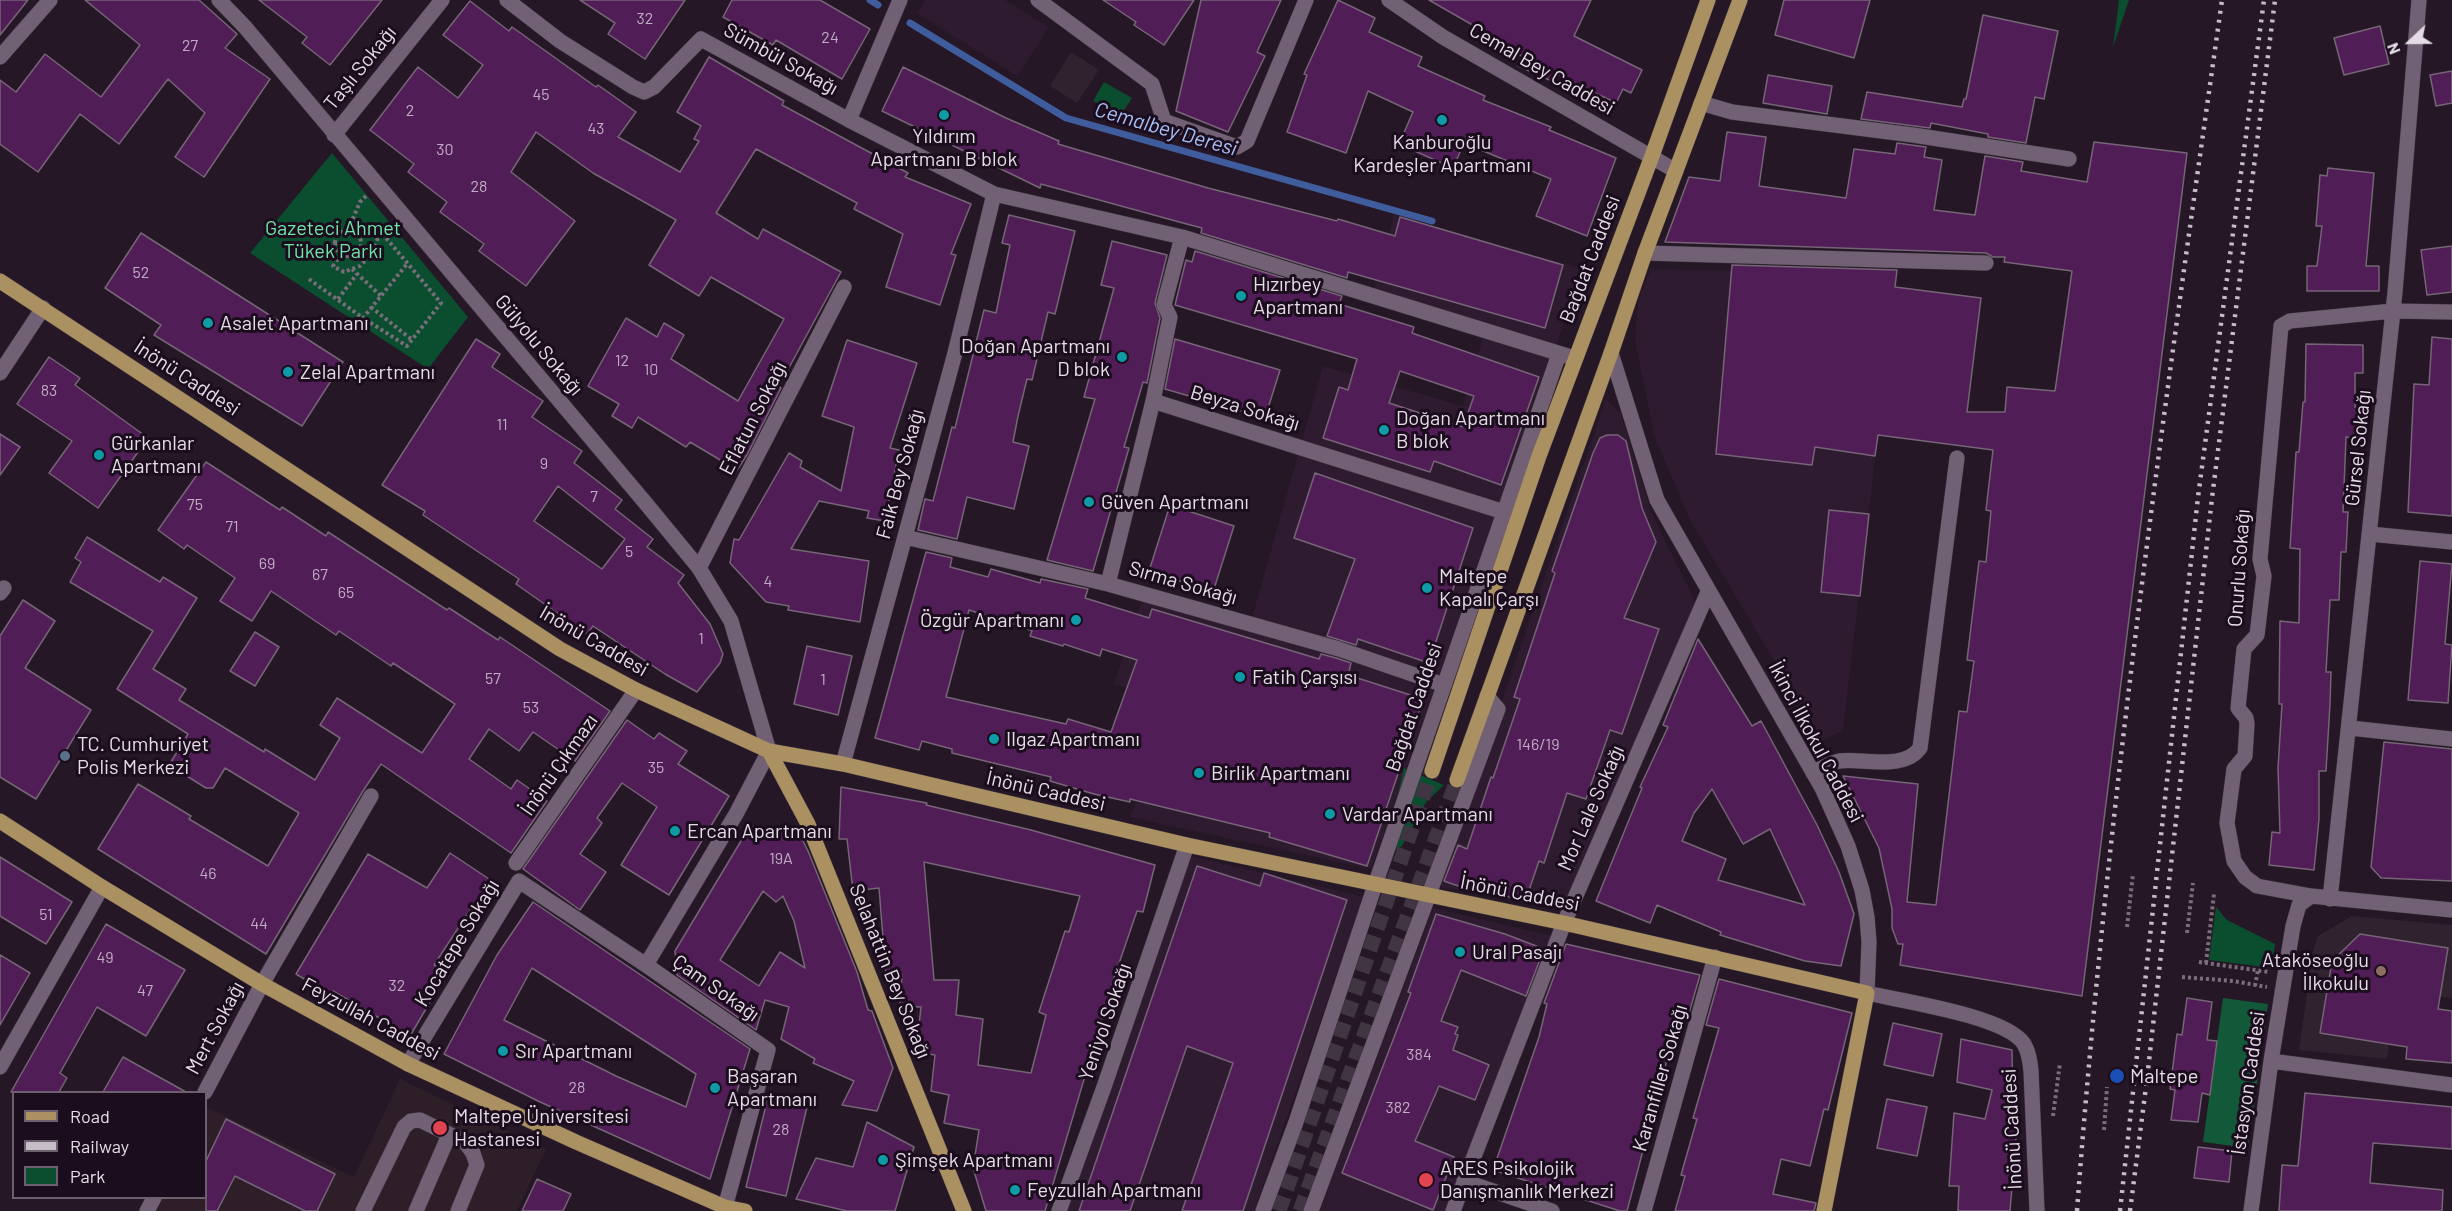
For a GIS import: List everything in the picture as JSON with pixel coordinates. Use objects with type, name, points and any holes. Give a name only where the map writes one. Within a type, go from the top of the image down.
[{"type":"main road","name":"Bağdat Caddesi","points":[[1432,771],[1574,358],[1652,156],[1708,0]]},
{"type":"main road","points":[[1457,780],[1645,253],[1740,0]]},
{"type":"main road","name":"İnönü Caddesi","points":[[0,281],[560,649],[636,690],[769,751],[843,765],[1187,845],[1564,923],[1867,993]]},
{"type":"main road","name":"Selahattin Bey Sokağı","points":[[769,751],[808,824],[964,1211]]},
{"type":"main road","name":"Feyzullah Caddesi","points":[[0,820],[102,887],[262,984],[408,1064],[724,1209],[745,1211]]},
{"type":"main road","name":"İkinci İlkokul Caddesi","points":[[1824,1211],[1867,993]]},
{"type":"street","points":[[2,52],[50,0]]},
{"type":"street","name":"Gülyolu Sokağı","points":[[219,0],[245,27],[699,568],[731,621],[769,751]]},
{"type":"street","name":"Taşlı Sokağı","points":[[334,135],[442,0]]},
{"type":"street","name":"Sümbül Sokağı","points":[[507,0],[560,41],[644,92],[654,87],[701,39],[849,120],[994,194],[1182,237],[1574,358]]},
{"type":"street","points":[[849,120],[900,0]]},
{"type":"street","points":[[1038,0],[1152,84],[1164,121],[1237,147],[1247,141],[1306,0]]},
{"type":"street","name":"Cemal Bey Caddesi","points":[[1389,0],[1443,37],[1676,171]]},
{"type":"street","name":"Gürsel Sokağı","points":[[2330,899],[2393,310],[2419,0]]},
{"type":"street","points":[[1701,103],[1732,112],[1913,135],[2069,159]]},
{"type":"street","name":"Faik Bey Sokağı","points":[[843,765],[994,194]]},
{"type":"street","points":[[1108,584],[1153,401],[1170,317],[1164,305],[1182,237]]},
{"type":"street","points":[[1645,253],[1986,263]]},
{"type":"street","name":"Eflatun Sokağı","points":[[699,568],[844,287]]},
{"type":"street","points":[[0,373],[43,308]]},
{"type":"street","name":"Onurlu Sokağı","points":[[2452,312],[2393,310],[2290,321],[2283,324],[2280,330],[2260,559],[2264,576],[2258,635],[2244,649],[2238,708],[2246,718],[2247,724],[2245,756],[2234,769],[2227,823],[2234,861],[2245,877],[2257,886],[2330,899],[2452,910]]},
{"type":"street","name":"İkinci İlkokul Caddesi","points":[[1611,353],[1657,500],[1813,773],[1848,846],[1862,890],[1869,942],[1867,993]]},
{"type":"street","name":"Bağdat Caddesi","points":[[1263,1211],[1296,1122],[1375,885],[1559,354]]},
{"type":"street","name":"Beyza Sokağı","points":[[1153,401],[1504,512]]},
{"type":"street","points":[[1813,773],[1824,766],[1838,762],[1904,760],[1914,757],[1920,748],[1956,458]]},
{"type":"street","points":[[2370,534],[2452,542]]},
{"type":"street","name":"Sırma Sokağı","points":[[905,537],[1108,584],[1339,649],[1444,685]]},
{"type":"street","name":"Mor Lale Sokağı","points":[[1453,1211],[1564,923],[1708,592]]},
{"type":"street","name":"İnönü Çıkmazı","points":[[516,863],[636,690]]},
{"type":"street","points":[[1311,1211],[1498,709],[1486,696]]},
{"type":"street","points":[[2349,728],[2452,739]]},
{"type":"street","name":"Çam Sokağı","points":[[724,1209],[768,1050],[646,965],[736,814],[769,751]]},
{"type":"street","name":"Mert Sokağı","points":[[206,1091],[262,984],[371,796]]},
{"type":"street","name":"Yeniyol Sokağı","points":[[1059,1211],[1187,845]]},
{"type":"street","name":"Kocatepe Sokağı","points":[[408,1064],[519,881],[646,965]]},
{"type":"street","points":[[0,1067],[102,887]]},
{"type":"street","name":"İstasyon Caddesi","points":[[2251,1211],[2271,1061],[2296,914],[2304,899],[2311,896]]},
{"type":"street","name":"Karanfiller Sokağı","points":[[1644,1211],[1716,957]]},
{"type":"street","name":"İnönü Caddesi","points":[[1867,993],[1959,1013],[1993,1024],[2024,1043],[2031,1071],[2037,1211]]},
{"type":"street","points":[[2271,1061],[2452,1085]]},
{"type":"street","points":[[363,1211],[404,1127],[411,1121],[420,1120],[465,1142],[473,1153],[477,1165],[458,1211]]},
{"type":"street","points":[[416,1211],[449,1135]]},
{"type":"street","points":[[1464,1181],[1552,1211]]},
{"type":"path","points":[[348,230],[360,202],[376,185]]},
{"type":"path","points":[[348,230],[360,237],[361,244],[359,250],[349,256],[341,254],[336,249],[336,237],[348,230]]},
{"type":"path","points":[[309,279],[407,346],[441,303],[381,232],[369,256],[360,266],[344,272],[333,266],[341,254]]},
{"type":"path","points":[[359,250],[369,256]]},
{"type":"path","points":[[363,318],[407,264]]},
{"type":"path","points":[[352,269],[381,296]]},
{"type":"path","points":[[338,300],[357,274]]},
{"type":"path","points":[[371,307],[411,339]]},
{"type":"path","points":[[2127,927],[2133,874]]},
{"type":"path","points":[[2187,933],[2193,882]]},
{"type":"path","points":[[2206,963],[2214,894]]},
{"type":"path","points":[[2199,962],[2276,973]]},
{"type":"path","points":[[2255,986],[2258,970]]},
{"type":"path","points":[[2182,977],[2283,990]]},
{"type":"path","points":[[2053,1118],[2060,1063]]},
{"type":"path","points":[[2104,1130],[2107,1087]]},
{"type":"shaded area","points":[[925,0],[1005,0],[1049,27],[1017,76],[917,13]]},
{"type":"shaded area","points":[[1071,52],[1099,70],[1077,103],[1050,86]]},
{"type":"shaded area","points":[[1394,214],[1583,269],[1371,869],[1129,817],[1187,706],[1114,684],[1142,601],[1250,625],[1323,366],[1463,406],[1486,328],[1373,292]]},
{"type":"shaded area","points":[[1651,269],[1897,274],[1843,730],[1822,741],[1690,520],[1654,435],[1635,341],[1638,300]]},
{"type":"shaded area","points":[[1606,399],[1621,414],[1651,512],[1696,603],[1566,909],[1441,887],[1473,785]]},
{"type":"shaded area","points":[[1182,854],[1364,897],[1254,1211],[1060,1211]]},
{"type":"shaded area","points":[[1433,908],[1557,937],[1457,1211],[1320,1211]]},
{"type":"shaded area","name":"Ataköseoğlu İlkokulu","points":[[2352,916],[2452,925],[2452,998],[2396,991],[2387,1059],[2299,1050],[2313,951],[2318,936]]},
{"type":"shaded area","name":"Maltepe Üniversitesi Hastanesi","points":[[400,1079],[546,1149],[517,1211],[157,1211],[163,1199],[207,1199],[207,1107],[354,1177]]},
{"type":"green space","points":[[2119,0],[2129,0],[2113,47]]},
{"type":"green space","points":[[1104,82],[1132,98],[1120,116],[1093,101]]},
{"type":"green space","name":"Gazeteci Ahmet Tükek Parkı","points":[[332,153],[468,317],[428,369],[250,253]]},
{"type":"green space","points":[[1404,768],[1444,785],[1426,802],[1402,846],[1395,850],[1383,843]]},
{"type":"green space","points":[[2216,907],[2227,920],[2275,944],[2272,968],[2209,960]]},
{"type":"green space","points":[[2223,998],[2268,1004],[2248,1148],[2203,1142]]},
{"type":"building","points":[[0,0],[28,0],[0,35]]},
{"type":"building","points":[[85,0],[199,0],[237,34],[225,48],[270,79],[204,177],[175,157],[205,113],[168,79],[119,144],[80,114],[38,172],[0,144],[0,80],[16,92],[45,54],[101,97],[140,45]]},
{"type":"building","points":[[259,0],[382,0],[330,65],[302,43],[307,37]]},
{"type":"building","points":[[580,0],[685,0],[645,59],[608,34],[615,23]]},
{"type":"building","points":[[732,0],[820,0],[870,29],[842,79],[776,40],[773,45],[723,17]]},
{"type":"building","points":[[1103,0],[1194,0],[1164,45],[1134,25],[1136,22]]},
{"type":"building","points":[[1201,0],[1281,0],[1257,52],[1265,56],[1228,132],[1176,111]]},
{"type":"building","points":[[1338,0],[1375,18],[1369,32],[1422,57],[1418,66],[1485,96],[1483,100],[1551,127],[1549,130],[1616,158],[1587,236],[1536,216],[1551,179],[1464,143],[1453,168],[1399,144],[1413,112],[1368,91],[1346,153],[1287,132],[1307,75],[1304,74]]},
{"type":"building","points":[[1429,0],[1591,0],[1574,36],[1642,70],[1631,93],[1623,89],[1616,103],[1557,74],[1554,82],[1518,66],[1522,56],[1480,37],[1483,31]]},
{"type":"building","points":[[1784,0],[1870,0],[1854,58],[1775,35]]},
{"type":"building","points":[[470,1],[509,31],[512,27],[596,87],[598,85],[636,112],[618,137],[680,172],[699,141],[694,139],[701,126],[677,112],[709,57],[784,101],[782,105],[908,173],[905,177],[971,204],[951,254],[956,255],[940,305],[886,287],[903,234],[854,209],[857,203],[756,149],[716,213],[758,239],[763,229],[841,272],[779,386],[781,388],[747,455],[737,470],[690,442],[686,447],[638,417],[632,428],[612,416],[619,404],[588,386],[626,318],[657,337],[664,323],[684,335],[671,359],[738,401],[784,319],[711,277],[699,296],[649,265],[676,220],[593,173],[536,132],[511,172],[575,221],[526,286],[479,251],[484,244],[440,212],[447,202],[408,172],[414,164],[370,130],[418,67],[458,98],[483,65],[443,35]]},
{"type":"building","points":[[1983,15],[2058,31],[2044,99],[2035,97],[2026,143],[1988,137],[1988,134],[1931,123],[1930,128],[1861,119],[1867,92],[1962,107],[1966,99]]},
{"type":"building","points":[[2380,26],[2389,64],[2344,75],[2334,38]]},
{"type":"building","points":[[903,67],[1006,118],[1059,141],[1058,144],[1208,188],[1337,221],[1338,219],[1395,236],[1400,217],[1563,265],[1545,328],[1348,272],[1347,278],[1201,233],[1202,228],[1041,184],[1040,188],[882,111]]},
{"type":"building","points":[[2452,71],[2452,103],[2436,106],[2430,75]]},
{"type":"building","points":[[1768,75],[1832,86],[1827,114],[1763,103]]},
{"type":"building","points":[[1727,132],[1766,137],[1759,186],[1846,198],[1854,149],[1895,154],[1897,143],[1926,147],[1924,157],[1942,160],[1934,210],[1975,215],[1985,156],[2023,162],[2021,171],[2087,182],[2094,142],[2187,153],[2082,996],[1900,965],[1903,944],[1898,944],[1892,928],[1892,909],[1879,848],[1843,776],[1918,784],[1907,902],[1936,905],[1959,711],[1967,712],[1974,661],[1967,660],[1979,561],[1986,562],[1991,511],[1986,510],[1993,450],[1878,435],[1875,456],[1815,447],[1812,465],[1716,454],[1732,265],[1897,270],[1895,287],[1981,298],[1967,412],[2005,412],[2007,387],[2055,391],[2072,271],[2004,262],[2005,257],[1993,257],[1986,253],[1665,242],[1689,177],[1720,181]]},
{"type":"building","points":[[2328,168],[2374,173],[2366,266],[2379,266],[2379,291],[2307,291],[2307,266],[2317,266],[2322,226],[2316,226],[2320,175],[2327,176]]},
{"type":"building","points":[[1009,215],[1075,231],[1055,314],[1048,312],[1032,380],[1027,379],[1018,416],[1013,442],[1029,446],[1014,509],[967,497],[957,539],[918,530],[925,499],[933,501],[952,427],[955,428],[984,310],[996,313],[1010,245],[1002,243]]},
{"type":"building","points":[[141,233],[343,362],[302,426],[154,335],[161,325],[105,288]]},
{"type":"building","points":[[1112,241],[1167,255],[1155,303],[1160,318],[1147,383],[1143,382],[1124,447],[1129,448],[1093,571],[1047,560],[1095,399],[1084,397],[1114,288],[1101,285]]},
{"type":"building","points":[[2452,246],[2452,292],[2427,295],[2421,250]]},
{"type":"building","points":[[1195,251],[1342,296],[1339,304],[1414,327],[1412,333],[1539,377],[1501,485],[1434,461],[1430,472],[1323,438],[1339,387],[1348,390],[1357,359],[1175,305],[1186,260],[1192,262]],"holes":[[[1400,371],[1474,396],[1463,427],[1389,403]]]},
{"type":"building","points":[[2432,337],[2452,339],[2452,516],[2408,512],[2414,384],[2429,385]]},
{"type":"building","points":[[476,339],[500,354],[492,367],[543,401],[532,417],[582,451],[574,463],[622,500],[615,509],[653,539],[647,547],[684,575],[678,583],[710,624],[723,654],[720,663],[697,692],[665,674],[593,626],[587,634],[516,584],[519,579],[423,515],[425,511],[382,485]],"holes":[[[558,486],[625,539],[602,569],[534,521]]]},
{"type":"building","points":[[1175,339],[1280,370],[1265,418],[1165,389]]},
{"type":"building","points":[[847,340],[917,363],[890,448],[899,450],[885,521],[867,518],[869,511],[819,501],[791,549],[869,561],[860,622],[788,610],[789,606],[766,602],[730,563],[734,539],[739,540],[789,453],[802,461],[800,467],[841,491],[854,427],[822,416]]},
{"type":"building","points":[[2306,344],[2363,345],[2363,373],[2355,373],[2355,407],[2357,407],[2354,438],[2346,437],[2343,512],[2348,512],[2346,552],[2341,552],[2339,600],[2330,600],[2326,672],[2331,672],[2330,704],[2326,771],[2319,771],[2319,819],[2314,870],[2269,865],[2272,832],[2280,833],[2278,768],[2282,704],[2279,704],[2280,621],[2299,623],[2300,549],[2290,548],[2296,452],[2299,452],[2303,402],[2305,402]]},
{"type":"building","points":[[49,357],[80,378],[75,385],[148,438],[98,508],[49,473],[72,441],[17,404]]},
{"type":"building","points":[[0,434],[20,447],[0,475]]},
{"type":"building","points":[[1607,435],[1618,435],[1626,441],[1642,508],[1656,542],[1624,618],[1659,629],[1622,734],[1610,730],[1586,799],[1567,793],[1544,863],[1539,861],[1525,902],[1475,886],[1473,891],[1444,881],[1458,845],[1467,849],[1491,777],[1493,778],[1520,699],[1514,697],[1555,573],[1552,571],[1593,453],[1600,438]]},
{"type":"building","points":[[206,462],[280,510],[282,507],[326,536],[328,532],[447,610],[449,608],[498,640],[500,637],[610,711],[575,761],[533,732],[519,751],[489,729],[469,759],[511,789],[517,780],[547,801],[511,853],[381,764],[266,954],[98,849],[138,784],[191,816],[189,819],[268,866],[299,813],[225,768],[213,788],[206,788],[169,765],[188,734],[117,689],[153,631],[70,582],[81,562],[75,558],[87,537],[160,582],[163,577],[197,598],[153,669],[186,689],[179,700],[315,780],[340,738],[320,725],[337,698],[422,753],[455,704],[393,663],[391,666],[339,631],[336,635],[271,591],[252,621],[220,601],[235,578],[187,545],[184,549],[158,530]]},
{"type":"building","points":[[1315,473],[1473,528],[1429,663],[1358,639],[1356,645],[1327,636],[1355,559],[1294,538]]},
{"type":"building","points":[[1170,505],[1234,526],[1213,592],[1149,571]]},
{"type":"building","points":[[1829,510],[1869,514],[1860,596],[1821,592]]},
{"type":"building","points":[[926,552],[952,558],[950,567],[988,577],[991,569],[1040,583],[1041,579],[1088,589],[1085,598],[1149,618],[1152,609],[1319,659],[1321,654],[1336,658],[1351,663],[1348,675],[1423,699],[1367,866],[1269,837],[1270,833],[1130,799],[1130,802],[1094,794],[1050,781],[1051,777],[952,753],[952,749],[922,741],[919,750],[875,738]],"holes":[[[969,610],[1032,631],[1030,636],[1063,646],[1064,644],[1100,656],[1102,649],[1137,660],[1111,732],[1068,719],[1066,724],[946,697]]]},
{"type":"building","points":[[2420,561],[2452,564],[2445,644],[2452,645],[2448,703],[2408,700]]},
{"type":"building","points":[[23,600],[55,621],[25,668],[91,710],[36,799],[0,777],[0,636]]},
{"type":"building","points":[[255,632],[279,647],[255,686],[230,671]]},
{"type":"building","points":[[1698,639],[1752,726],[1761,721],[1817,825],[1839,872],[1854,914],[1841,966],[1805,961],[1720,935],[1721,932],[1657,905],[1650,923],[1596,901],[1642,788],[1640,787],[1668,727],[1663,725]],"holes":[[[1712,789],[1743,844],[1770,829],[1805,905],[1718,880],[1726,859],[1682,841],[1694,813]]]},
{"type":"building","points":[[807,646],[852,656],[838,715],[794,704]]},
{"type":"building","points":[[627,720],[654,739],[659,733],[687,751],[678,764],[729,796],[669,895],[621,865],[657,807],[622,783],[597,818],[602,823],[580,854],[606,872],[580,910],[523,869]]},
{"type":"building","points":[[2384,742],[2452,749],[2452,881],[2381,878],[2371,867]]},
{"type":"building","points":[[841,787],[927,803],[926,805],[1031,830],[1155,865],[1143,912],[1137,911],[1114,978],[1045,1211],[986,1211],[973,1168],[979,1130],[944,1123],[949,1095],[931,1091],[935,1055],[916,1052],[921,1007],[900,1006],[902,974],[886,975],[879,888],[853,891],[847,839],[839,839]],"holes":[[[924,862],[1080,896],[1069,932],[1065,931],[1039,1012],[1046,1015],[1031,1073],[978,1065],[983,1019],[956,1015],[959,980],[934,980]]]},
{"type":"building","points":[[750,826],[800,835],[857,972],[868,1010],[872,1011],[893,1068],[877,1111],[842,1105],[854,1081],[813,1063],[815,1059],[781,1039],[789,1007],[765,1000],[756,1030],[677,975],[675,951]],"holes":[[[763,891],[776,902],[783,896],[794,921],[805,968],[780,952],[759,986],[720,960]]]},
{"type":"building","points":[[450,853],[495,883],[481,904],[476,901],[434,965],[447,973],[410,1036],[333,991],[331,995],[296,974],[368,854],[427,888]]},
{"type":"building","points":[[0,857],[72,902],[46,944],[0,916]]},
{"type":"building","points":[[1197,866],[1260,886],[1264,873],[1347,900],[1243,1211],[1182,1211],[1233,1063],[1187,1046],[1130,1211],[1079,1211]]},
{"type":"building","points":[[533,902],[750,1049],[710,1179],[538,1101],[444,1054],[497,955]],"holes":[[[532,968],[696,1074],[686,1107],[616,1076],[504,1020]]]},
{"type":"building","points":[[1436,914],[1505,934],[1544,949],[1526,996],[1461,970],[1441,1021],[1458,1027],[1453,1050],[1489,1065],[1475,1100],[1439,1086],[1415,1141],[1454,1157],[1433,1210],[1342,1173],[1411,993],[1408,992]]},
{"type":"building","points":[[106,924],[185,970],[146,1036],[97,1007],[60,1073],[67,1078],[60,1091],[11,1092]]},
{"type":"building","points":[[2360,934],[2448,948],[2438,1009],[2452,1011],[2452,1063],[2406,1059],[2407,1047],[2320,1033],[2332,961]]},
{"type":"building","points":[[1566,944],[1700,975],[1687,1020],[1678,1018],[1627,1211],[1620,1211],[1493,1170],[1539,1037],[1547,1004],[1544,1003]]},
{"type":"building","points":[[0,955],[30,973],[0,1025]]},
{"type":"building","points":[[1719,979],[1852,1013],[1828,1110],[1824,1109],[1810,1166],[1781,1159],[1773,1194],[1816,1203],[1814,1211],[1675,1211],[1685,1176],[1681,1175],[1697,1119],[1693,1118],[1719,1028],[1706,1025]]},
{"type":"building","points":[[2187,998],[2212,1002],[2207,1040],[2217,1041],[2210,1095],[2202,1093],[2198,1122],[2171,1120],[2175,1090],[2170,1089],[2177,1034],[2182,1035]]},
{"type":"building","points":[[1893,1023],[1942,1034],[1933,1076],[1884,1065]]},
{"type":"building","points":[[1961,1039],[2012,1050],[2013,1111],[2018,1113],[2010,1211],[1958,1211],[1959,1186],[1949,1186],[1954,1113],[1985,1119],[1992,1090],[1957,1082]]},
{"type":"building","points":[[123,1057],[184,1091],[104,1091]]},
{"type":"building","points":[[2305,1093],[2452,1107],[2452,1149],[2373,1143],[2370,1183],[2443,1190],[2442,1211],[2279,1211],[2282,1165],[2298,1166]]},
{"type":"building","points":[[768,1097],[807,1107],[786,1196],[746,1187]]},
{"type":"building","points":[[1887,1099],[1927,1107],[1917,1156],[1877,1148]]},
{"type":"building","points":[[226,1119],[335,1174],[317,1211],[305,1211],[235,1176],[217,1211],[206,1211],[207,1159]]},
{"type":"building","name":"Şimşek Apartmanı","points":[[867,1122],[914,1147],[895,1211],[847,1211],[796,1199],[816,1158],[853,1167]]},
{"type":"building","points":[[2198,1147],[2232,1151],[2229,1182],[2194,1178]]},
{"type":"building","points":[[537,1179],[571,1194],[563,1211],[522,1211]]},
{"type":"waterway","name":"Cemalbey Deresi","points":[[870,0],[878,5]]},
{"type":"waterway","name":"Cemalbey Deresi","points":[[910,23],[1066,118],[1432,221]]},
{"type":"tunnel","points":[[1279,1211],[1432,771]]},
{"type":"tunnel","points":[[1300,1211],[1457,780]]},
{"type":"railway","points":[[2077,1211],[2104,907],[2139,604],[2222,0]]},
{"type":"railway","points":[[2120,1211],[2198,497],[2264,0]]},
{"type":"railway","points":[[2130,1211],[2147,1079],[2212,498],[2275,0]]},
{"type":"place","name":"Yıldırım Apartmanı B blok","points":[[944,115]]},
{"type":"place","name":"Kanburoğlu Kardeşler Apartmanı","points":[[1442,120]]},
{"type":"place","name":"Hızırbey Apartmanı","points":[[1241,296]]},
{"type":"place","name":"Asalet Apartmanı","points":[[208,323]]},
{"type":"place","name":"Doğan Apartmanı D blok","points":[[1122,357]]},
{"type":"place","name":"Zelal Apartmanı","points":[[288,372]]},
{"type":"place","name":"Doğan Apartmanı B blok","points":[[1384,430]]},
{"type":"place","name":"Gürkanlar Apartmanı","points":[[99,455]]},
{"type":"place","name":"Güven Apartmanı","points":[[1089,502]]},
{"type":"place","name":"Maltepe Kapalı Çarşı","points":[[1427,588]]},
{"type":"place","name":"Özgür Apartmanı","points":[[1076,620]]},
{"type":"place","name":"Fatih Çarşısı","points":[[1240,677]]},
{"type":"place","name":"Ilgaz Apartmanı","points":[[994,739]]},
{"type":"place","name":"TC. Cumhuriyet Polis Merkezi","points":[[65,756]]},
{"type":"place","name":"Birlik Apartmanı","points":[[1199,773]]},
{"type":"place","name":"Vardar Apartmanı","points":[[1330,814]]},
{"type":"place","name":"Ercan Apartmanı","points":[[675,831]]},
{"type":"place","name":"Ural Pasajı","points":[[1460,952]]},
{"type":"place","name":"Ataköseoğlu İlkokulu","points":[[2381,971]]},
{"type":"place","name":"Sır Apartmanı","points":[[503,1051]]},
{"type":"place","name":"Maltepe","points":[[2117,1076]]},
{"type":"place","name":"Başaran Apartmanı","points":[[715,1088]]},
{"type":"place","name":"Maltepe Üniversitesi Hastanesi","points":[[440,1128]]},
{"type":"place","name":"Şimşek Apartmanı","points":[[883,1160]]},
{"type":"place","name":"ARES Psikolojik Danışmanlık Merkezi","points":[[1426,1180]]},
{"type":"place","name":"Feyzullah Apartmanı","points":[[1015,1190]]}]
